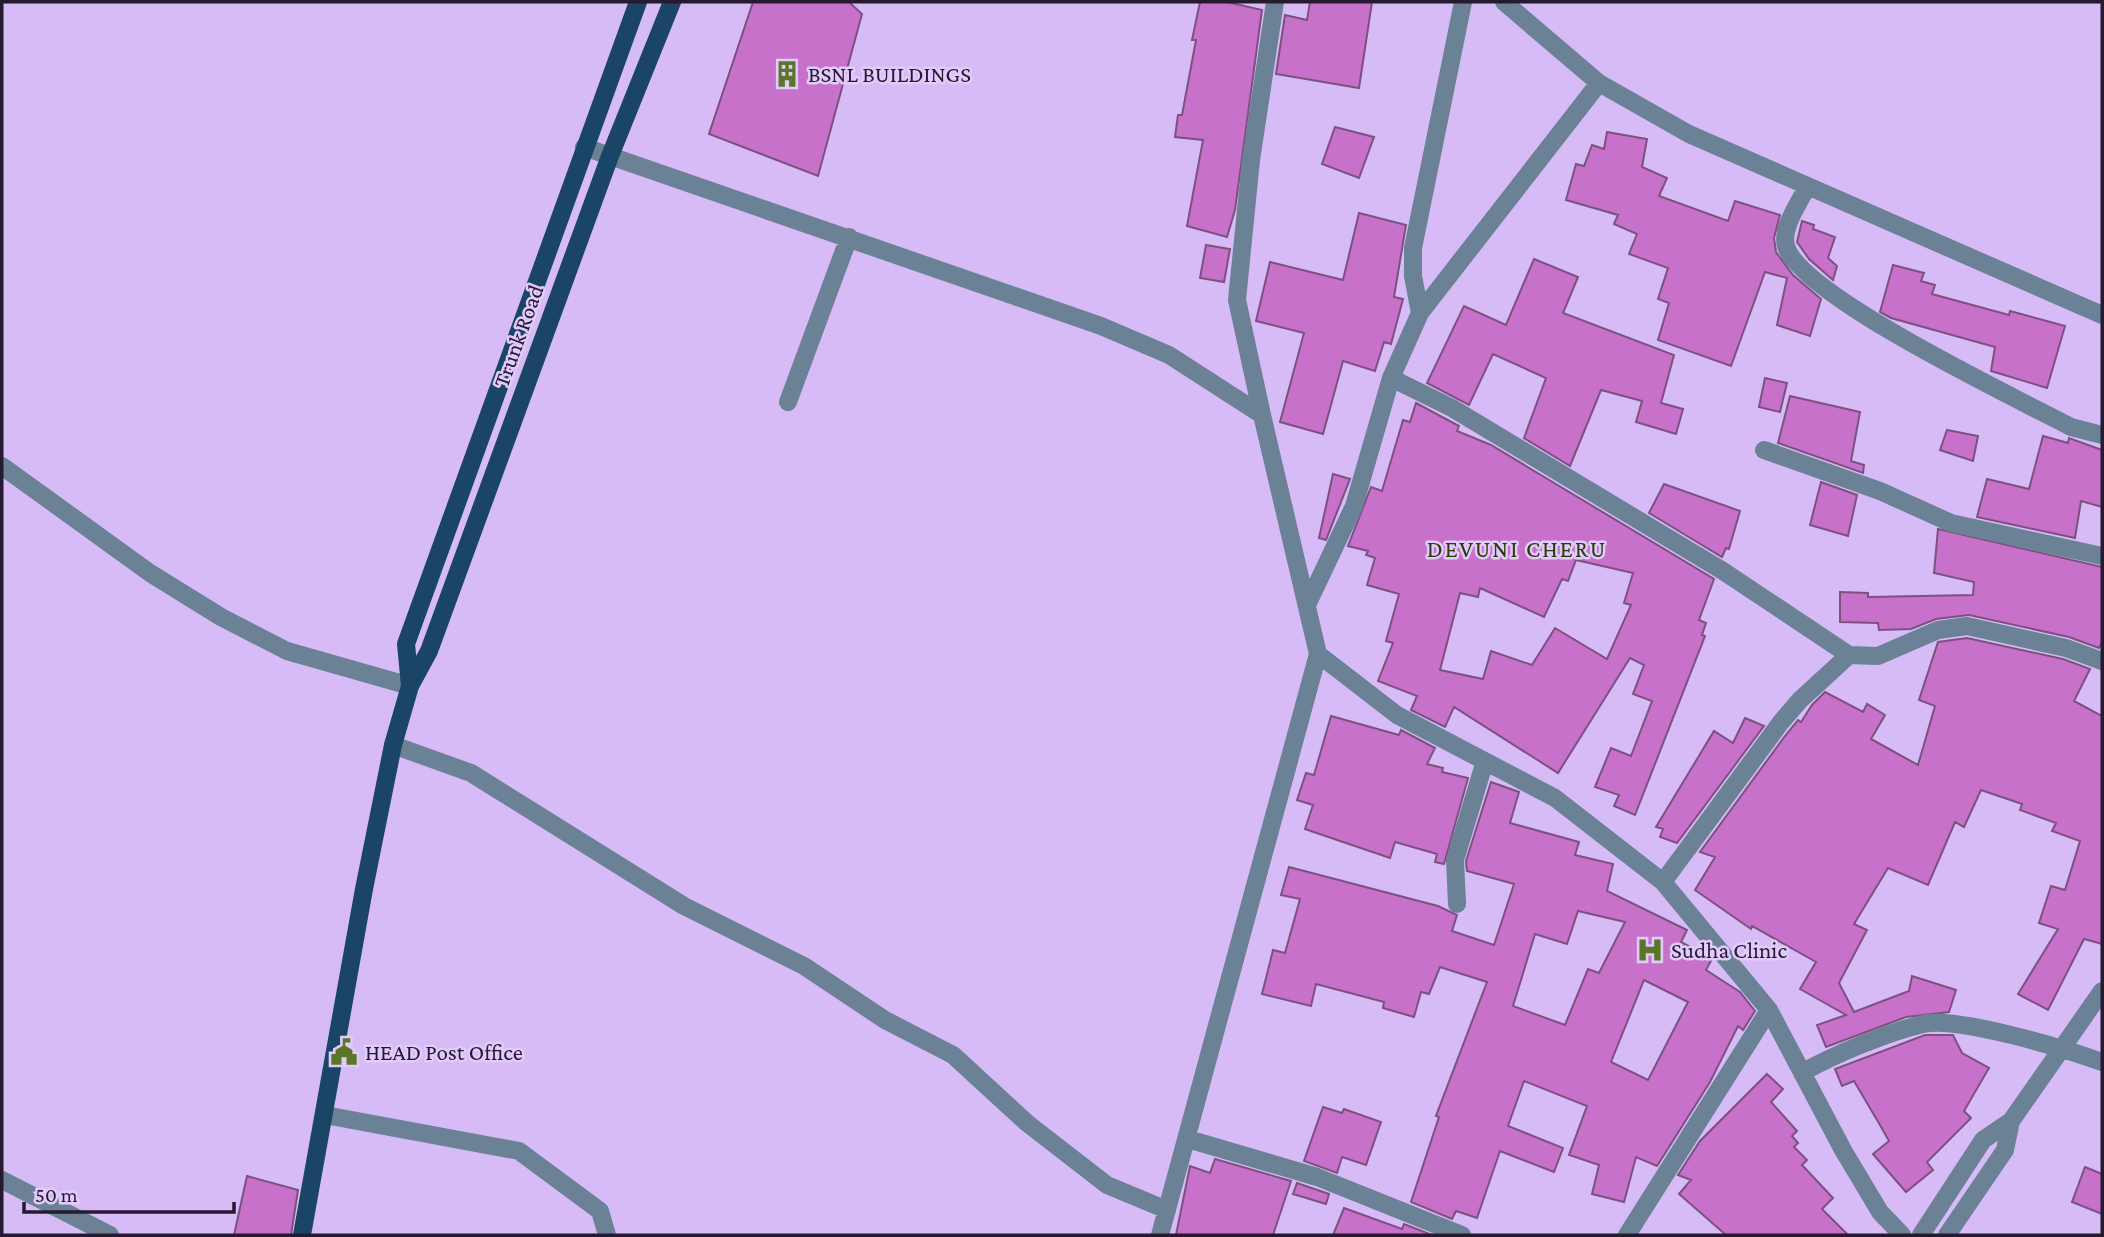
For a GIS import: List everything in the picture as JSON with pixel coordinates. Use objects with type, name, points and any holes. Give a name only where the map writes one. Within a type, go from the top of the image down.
[{"type":"main road","points":[[302,1235],[364,889],[393,745],[410,686],[406,644],[638,2]]},
{"type":"main road","name":"Trunk Road","points":[[410,686],[429,651],[610,156],[672,2]]},
{"type":"street","points":[[1160,1235],[1318,654],[1237,300],[1251,160],[1275,2]]},
{"type":"street","points":[[1420,313],[1413,276],[1413,248],[1463,2]]},
{"type":"street","points":[[1504,2],[1600,83],[1689,134],[2102,315]]},
{"type":"street","points":[[1308,603],[1354,506],[1391,379],[1420,313],[1600,83]]},
{"type":"street","points":[[584,147],[1101,326],[1169,355],[1262,415]]},
{"type":"street","points":[[1807,187],[1788,225],[1785,242],[1788,252],[1822,284],[1875,323],[2071,427],[2102,435]]},
{"type":"street","points":[[788,402],[849,237]]},
{"type":"street","points":[[1391,379],[1452,408],[1723,571],[1849,655],[1878,656],[1938,630],[1967,625],[2066,648],[2102,661]]},
{"type":"street","points":[[1764,450],[1880,491],[1951,523],[2102,556]]},
{"type":"street","points":[[2,466],[150,573],[221,617],[287,651],[410,686]]},
{"type":"street","points":[[1318,654],[1397,715],[1555,798],[1662,882],[1769,1010],[1880,1212],[1902,1235]]},
{"type":"street","points":[[1662,882],[1781,722],[1800,700],[1849,655]]},
{"type":"street","points":[[393,745],[471,773],[684,906],[804,966],[885,1020],[953,1055],[1027,1123],[1107,1185],[1167,1210]]},
{"type":"street","points":[[1457,904],[1455,860],[1485,761]]},
{"type":"street","points":[[1947,1235],[2005,1150],[2011,1121],[2060,1047],[2102,991]]},
{"type":"street","points":[[1627,1235],[1769,1010]]},
{"type":"street","points":[[1802,1073],[1829,1057],[1924,1023],[1954,1024],[2060,1047],[2102,1062]]},
{"type":"street","points":[[325,1115],[519,1151],[600,1211],[607,1235]]},
{"type":"street","points":[[1921,1235],[1983,1140],[2011,1121]]},
{"type":"street","points":[[1188,1139],[1317,1177],[1462,1235]]},
{"type":"street","points":[[2,1180],[110,1235]]},
{"type":"building","name":"BSNL BUILDINGS","points":[[753,2],[849,2],[862,14],[818,176],[709,134]]},
{"type":"building","points":[[1200,2],[1227,2],[1262,10],[1235,210],[1227,237],[1187,226],[1203,140],[1175,137],[1178,115],[1182,115],[1196,40],[1192,40]]},
{"type":"building","points":[[1310,2],[1372,2],[1359,88],[1276,74],[1285,15],[1307,20]]},
{"type":"building","points":[[1335,127],[1374,137],[1359,178],[1322,164]]},
{"type":"building","points":[[1607,132],[1647,139],[1642,167],[1667,178],[1659,196],[1728,221],[1735,201],[1780,215],[1774,238],[1776,252],[1793,275],[1821,299],[1810,336],[1777,325],[1787,278],[1765,272],[1731,366],[1658,340],[1669,303],[1658,299],[1668,268],[1629,254],[1637,234],[1614,224],[1618,215],[1566,200],[1576,164],[1584,166],[1592,145],[1604,149]]},
{"type":"building","points":[[1359,213],[1406,225],[1394,297],[1403,299],[1391,344],[1384,342],[1375,371],[1343,361],[1323,434],[1280,422],[1304,333],[1256,321],[1270,262],[1343,280]]},
{"type":"building","points":[[1802,221],[1814,225],[1813,229],[1835,237],[1828,258],[1837,266],[1833,280],[1809,259],[1797,242]]},
{"type":"building","points":[[1206,245],[1230,249],[1224,282],[1200,278]]},
{"type":"building","points":[[1534,259],[1578,277],[1563,313],[1674,355],[1661,403],[1683,409],[1676,434],[1636,422],[1642,401],[1601,390],[1570,466],[1524,438],[1546,378],[1493,354],[1469,405],[1427,383],[1464,306],[1506,325]]},
{"type":"building","points":[[1893,265],[1924,273],[1921,281],[1935,285],[1932,294],[2009,315],[2010,311],[2065,326],[2047,388],[1991,371],[1995,347],[1891,318],[1880,312]]},
{"type":"building","points":[[1765,378],[1787,383],[1780,412],[1759,407]]},
{"type":"building","points":[[1790,396],[1860,412],[1851,461],[1864,465],[1863,473],[1778,443]]},
{"type":"building","points":[[1416,403],[1459,426],[1457,431],[1491,445],[1714,579],[1699,620],[1706,623],[1702,635],[1705,636],[1635,815],[1614,806],[1619,795],[1595,787],[1611,748],[1631,756],[1652,701],[1633,694],[1644,665],[1630,658],[1558,773],[1454,707],[1445,727],[1411,710],[1417,696],[1378,681],[1393,643],[1386,641],[1399,594],[1367,585],[1375,558],[1366,555],[1368,551],[1348,546],[1371,487],[1382,491],[1403,420],[1410,422]],"holes":[[[1576,560],[1633,573],[1624,603],[1631,605],[1607,659],[1555,628],[1532,665],[1491,651],[1483,679],[1440,670],[1460,593],[1478,597],[1480,588],[1544,617],[1562,579],[1568,581]]]},
{"type":"building","points":[[1947,430],[1978,436],[1973,461],[1940,450]]},
{"type":"building","points":[[2043,436],[2068,443],[2069,438],[2102,450],[2102,507],[2081,501],[2075,538],[1977,517],[1987,479],[2029,489]]},
{"type":"building","points":[[1333,474],[1350,479],[1326,540],[1319,538]]},
{"type":"building","points":[[1821,482],[1857,495],[1848,536],[1810,525]]},
{"type":"building","points":[[1664,484],[1740,511],[1729,549],[1726,548],[1722,557],[1649,513]]},
{"type":"building","points":[[1938,529],[2102,567],[2102,642],[2099,648],[2069,637],[1969,615],[1936,619],[1911,629],[1879,630],[1878,623],[1840,622],[1840,592],[1868,593],[1868,597],[1973,595],[1974,582],[1934,573]]},
{"type":"building","points":[[1967,638],[2063,659],[2090,669],[2074,701],[2102,716],[2102,944],[2084,939],[2048,1010],[2018,994],[2058,929],[2039,923],[2051,886],[2065,890],[2080,841],[2052,831],[2056,823],[2020,810],[2022,804],[1981,790],[1964,827],[1955,822],[1928,885],[1888,868],[1854,924],[1867,930],[1839,983],[1854,1012],[1909,991],[1912,976],[1956,990],[1949,1012],[1906,1017],[1826,1047],[1817,1025],[1846,1015],[1800,989],[1816,962],[1752,926],[1751,929],[1695,890],[1715,857],[1700,852],[1785,736],[1798,720],[1801,722],[1825,692],[1863,712],[1867,704],[1885,715],[1871,739],[1918,765],[1935,706],[1919,700],[1938,642]]},
{"type":"building","points":[[1331,716],[1399,735],[1401,730],[1435,748],[1427,764],[1443,768],[1442,772],[1468,778],[1444,864],[1435,862],[1437,854],[1395,842],[1390,858],[1305,829],[1313,805],[1297,800],[1306,773],[1314,775]]},
{"type":"building","points":[[1745,718],[1764,726],[1677,843],[1660,837],[1663,829],[1656,827],[1714,731],[1733,743]]},
{"type":"building","points":[[1491,782],[1519,792],[1510,823],[1579,842],[1575,855],[1613,864],[1607,891],[1687,930],[1681,942],[1712,959],[1706,970],[1740,992],[1755,1011],[1743,1030],[1738,1026],[1710,1082],[1657,1166],[1636,1157],[1624,1202],[1592,1194],[1599,1165],[1569,1155],[1587,1106],[1524,1081],[1508,1126],[1563,1148],[1554,1172],[1500,1151],[1477,1218],[1456,1211],[1452,1219],[1411,1202],[1439,1117],[1436,1116],[1487,982],[1440,967],[1429,994],[1421,992],[1414,1017],[1383,1008],[1384,1002],[1316,984],[1311,1006],[1262,994],[1273,950],[1285,953],[1300,899],[1281,895],[1289,867],[1438,906],[1457,915],[1452,931],[1494,945],[1514,884],[1467,871],[1466,861]],"holes":[[[1578,911],[1625,922],[1599,973],[1588,969],[1565,1025],[1513,1006],[1535,934],[1567,944]],[[1644,980],[1688,1002],[1648,1080],[1611,1062]]]},
{"type":"building","points":[[1925,1035],[1953,1035],[1962,1053],[1989,1068],[1964,1111],[1971,1118],[1927,1162],[1933,1170],[1906,1192],[1873,1154],[1889,1141],[1880,1125],[1854,1081],[1842,1086],[1835,1069]]},
{"type":"building","points":[[1767,1074],[1783,1089],[1771,1102],[1797,1131],[1792,1136],[1798,1143],[1794,1147],[1807,1160],[1802,1165],[1833,1198],[1822,1209],[1848,1235],[1726,1235],[1679,1194],[1691,1180],[1678,1175],[1700,1141]]},
{"type":"building","points":[[1323,1107],[1342,1113],[1344,1109],[1381,1122],[1366,1165],[1342,1157],[1337,1173],[1304,1161]]},
{"type":"building","points":[[1215,1159],[1291,1181],[1273,1235],[1176,1235],[1190,1166],[1210,1173]]},
{"type":"building","points":[[2085,1167],[2102,1174],[2102,1214],[2072,1202]]},
{"type":"building","points":[[247,1176],[298,1190],[291,1235],[234,1235]]},
{"type":"building","points":[[1297,1183],[1329,1194],[1326,1204],[1293,1194]]},
{"type":"building","points":[[1344,1208],[1402,1229],[1404,1224],[1432,1235],[1333,1235]]},
{"type":"place","name":"BSNL BUILDINGS","points":[[787,74]]},
{"type":"place","name":"Sudha Clinic","points":[[1650,950]]},
{"type":"place","name":"HEAD Post Office","points":[[344,1052]]},
{"type":"district","name":"DEVUNI CHERU","points":[[1517,548]]}]
